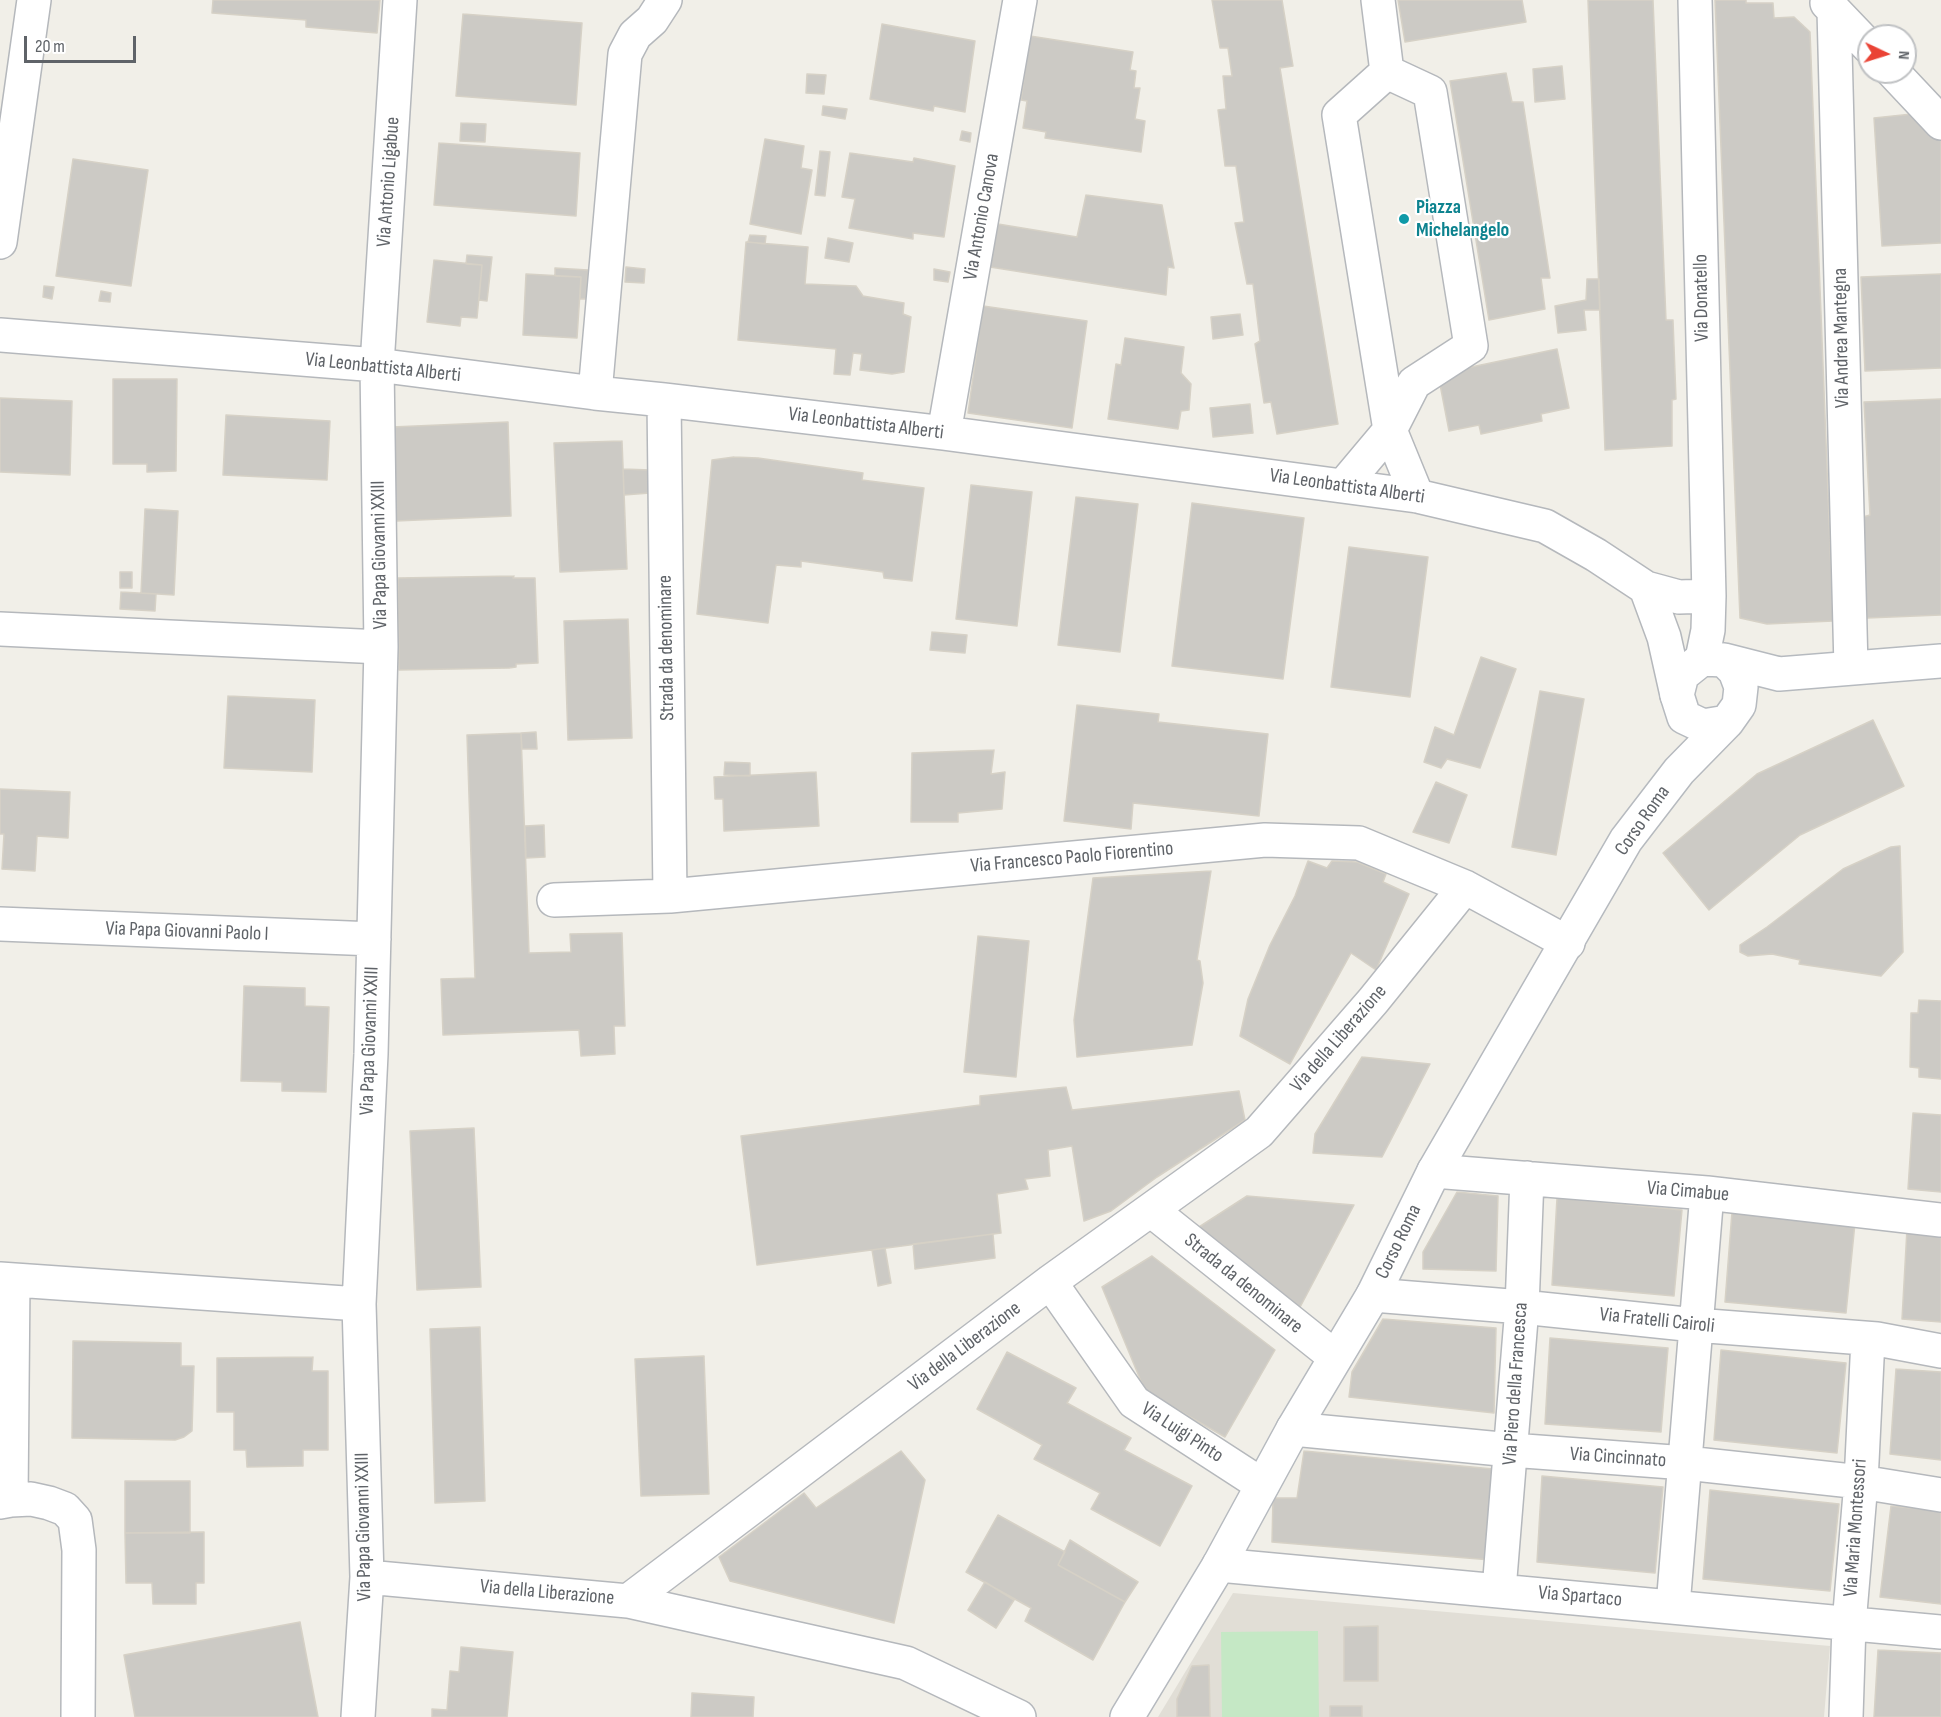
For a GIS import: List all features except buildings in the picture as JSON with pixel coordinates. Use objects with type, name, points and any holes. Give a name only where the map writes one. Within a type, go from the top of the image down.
[{"type":"street","points":[[0,242],[34,0]]},
{"type":"street","name":"Via Antonio Ligabue","points":[[376,364],[400,0]]},
{"type":"street","points":[[595,393],[625,54],[635,35],[652,20],[665,0]]},
{"type":"street","name":"Via Antonio Canova","points":[[944,434],[1020,0]]},
{"type":"street","points":[[1378,0],[1387,72]]},
{"type":"street","name":"Via Donatello","points":[[1695,0],[1709,596]]},
{"type":"street","points":[[1828,5],[1857,35]]},
{"type":"street","name":"Via Andrea Mantegna","points":[[1828,5],[1851,667]]},
{"type":"street","points":[[1343,486],[1390,430],[1414,383],[1471,346],[1430,92],[1387,72]]},
{"type":"street","points":[[1387,72],[1339,115],[1390,430],[1417,496]]},
{"type":"street","points":[[1904,84],[1941,123]]},
{"type":"street","name":"Via Leonbattista Alberti","points":[[0,335],[376,364],[595,393],[944,434],[1417,496],[1545,526],[1596,555],[1646,588],[1679,597],[1709,596]]},
{"type":"street","name":"Via Papa Giovanni XXIII","points":[[358,1717],[367,1577],[359,1304],[374,939],[381,647],[376,364]]},
{"type":"street","name":"Strada da denominare","points":[[664,400],[670,896]]},
{"type":"street","points":[[1646,588],[1665,636],[1706,662],[1735,671],[1741,687],[1739,705],[1727,722],[1703,726],[1681,706],[1664,637],[1646,588]]},
{"type":"street","points":[[1706,662],[1709,596]]},
{"type":"street","points":[[0,629],[381,647]]},
{"type":"street","points":[[1681,706],[1682,675],[1706,662],[1779,674],[1941,661]]},
{"type":"street","name":"Corso Roma","points":[[1679,771],[1685,740],[1681,706]]},
{"type":"street","name":"Corso Roma","points":[[1127,1717],[1219,1564],[1293,1429],[1372,1295],[1434,1171],[1626,840],[1679,771],[1727,722]]},
{"type":"street","name":"Via Francesco Paolo Fiorentino","points":[[554,900],[670,896],[1265,840],[1359,843],[1465,887],[1568,943]]},
{"type":"street","name":"Via della Liberazione","points":[[367,1577],[628,1601],[1050,1282],[1259,1132],[1373,1001],[1465,887]]},
{"type":"street","name":"Via Papa Giovanni Paolo I","points":[[0,924],[374,939]]},
{"type":"street","name":"Via Cimabue","points":[[1434,1171],[1707,1193],[1941,1220]]},
{"type":"street","name":"Via Piero della Francesca","points":[[1499,1590],[1522,1307],[1527,1178]]},
{"type":"street","points":[[1673,1606],[1707,1193]]},
{"type":"street","name":"Strada da denominare","points":[[1150,1210],[1335,1358]]},
{"type":"street","points":[[78,1717],[79,1550],[75,1520],[65,1509],[50,1503],[31,1499],[6,1501],[6,1279],[359,1304]]},
{"type":"street","name":"Via Luigi Pinto","points":[[1050,1282],[1134,1402],[1262,1485]]},
{"type":"street","name":"Via Fratelli Cairoli","points":[[1372,1295],[1868,1339],[1941,1351]]},
{"type":"street","name":"Via Maria Montessori","points":[[1846,1717],[1849,1624],[1861,1482],[1868,1339]]},
{"type":"street","name":"Via Cincinnato","points":[[1293,1429],[1511,1450],[1686,1463],[1861,1482],[1941,1496]]},
{"type":"street","name":"Via Spartaco","points":[[1219,1564],[1941,1632]]},
{"type":"street","points":[[628,1601],[906,1663],[1019,1717]]},
{"type":"shaded area","points":[[1233,1593],[1830,1646],[1824,1717],[1158,1717]]},
{"type":"green space","points":[[1318,1631],[1319,1717],[1222,1717],[1221,1632]]},
{"type":"place","name":"Piazza Michelangelo","points":[[1404,219]]}]
